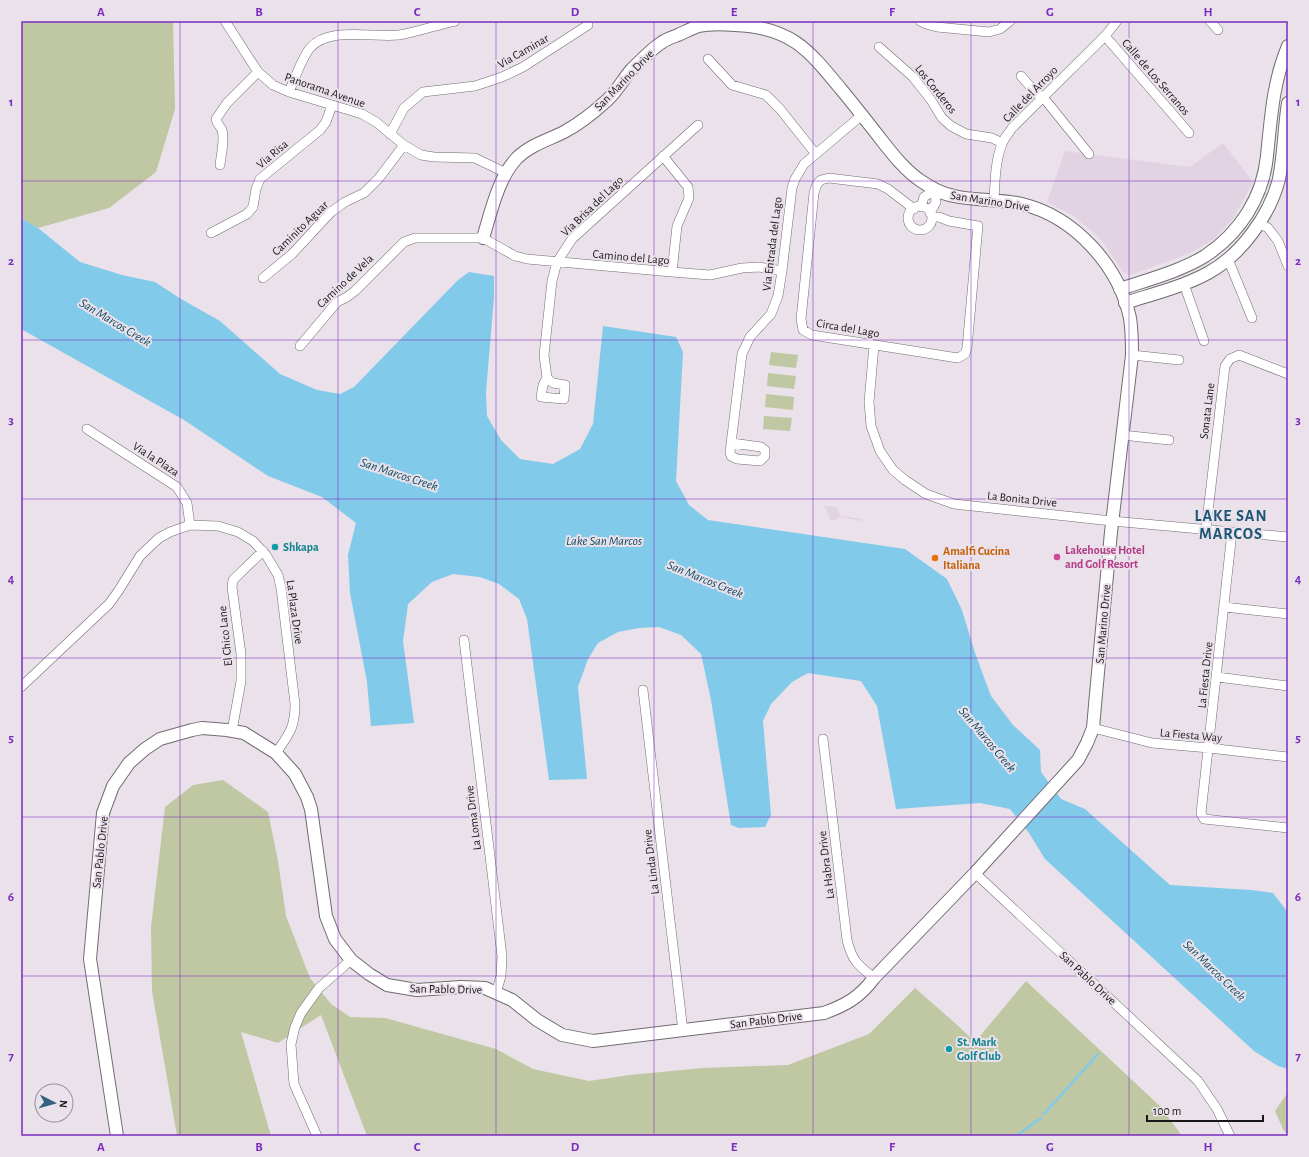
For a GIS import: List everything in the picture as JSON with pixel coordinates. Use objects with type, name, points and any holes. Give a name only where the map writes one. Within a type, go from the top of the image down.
[{"type":"street","points":[[289,92],[298,70],[310,48],[320,41],[339,34],[398,35],[455,21]]},
{"type":"street","points":[[920,21],[937,27],[989,32],[1000,30],[1010,21]]},
{"type":"street","points":[[1210,21],[1218,30]]},
{"type":"street","name":"Panorama Avenue","points":[[226,22],[258,72],[273,85],[289,92],[362,114],[376,122],[404,145],[421,154],[434,157],[475,158],[506,173]]},
{"type":"street","name":"San Marino Drive","points":[[483,238],[500,187],[506,173],[516,159],[528,149],[582,121],[605,102],[615,92],[633,68],[662,42],[697,26],[708,24],[741,23],[774,31],[790,38],[806,48],[862,115],[897,160],[918,179],[934,190],[953,196],[1011,202],[1033,207],[1054,217],[1092,246],[1112,272],[1120,289],[1130,319],[1132,355],[1112,521],[1092,728],[1087,743],[1078,760],[975,873]]},
{"type":"street","name":"Calle del Arroyo","points":[[994,201],[996,166],[1002,143],[1012,128],[1105,36],[1112,23]]},
{"type":"street","name":"Via Caminar","points":[[390,134],[404,108],[423,92],[475,86],[502,77],[523,67],[588,25]]},
{"type":"street","name":"Calle de Los Serranos","points":[[1105,36],[1188,133]]},
{"type":"street","points":[[1120,289],[1195,261],[1214,250],[1240,225],[1257,195],[1265,171],[1272,102],[1279,69],[1288,46]]},
{"type":"street","name":"Los Corderos","points":[[879,47],[913,77],[931,100],[942,118],[951,126],[966,134],[992,138],[1002,143]]},
{"type":"street","points":[[708,59],[732,85],[766,95],[780,109],[815,153]]},
{"type":"street","points":[[220,166],[223,137],[222,130],[217,124],[216,119],[227,103],[258,72]]},
{"type":"street","points":[[1020,76],[1037,94],[1043,97],[1089,154]]},
{"type":"street","points":[[1125,303],[1184,284],[1209,272],[1228,259],[1260,224],[1283,179],[1288,104],[1272,102]]},
{"type":"street","name":"Via Risa","points":[[211,233],[248,214],[253,207],[256,189],[260,179],[320,130],[326,122],[332,105]]},
{"type":"street","name":"Via Entrada del Lago","points":[[732,443],[742,354],[750,337],[770,314],[778,296],[792,188],[795,179],[804,164],[815,153],[862,115]]},
{"type":"street","name":"Via Brisa del Lago","points":[[547,378],[544,356],[552,282],[557,262],[572,239],[698,124]]},
{"type":"street","name":"Caminito Aguar","points":[[262,278],[292,254],[331,212],[345,202],[364,193],[379,178],[404,145]]},
{"type":"street","points":[[664,156],[688,187],[689,198],[677,226],[672,272]]},
{"type":"street","name":"Circa del Lago","points":[[829,178],[878,184],[918,208],[925,208],[931,215],[978,226],[967,348],[965,354],[958,358],[812,335],[803,330],[801,319],[814,192],[817,184],[821,180],[829,178]]},
{"type":"street","points":[[934,190],[936,202],[931,215],[931,221],[928,227],[916,230],[910,225],[908,218],[911,211],[918,208],[924,197],[934,190]]},
{"type":"street","points":[[1260,224],[1268,228],[1278,241],[1288,266]]},
{"type":"street","name":"Camino de Vela","points":[[300,346],[337,302],[355,291],[404,242],[414,238],[483,238]]},
{"type":"street","name":"Camino del Lago","points":[[483,238],[515,256],[527,259],[710,275],[742,268],[759,268],[782,271]]},
{"type":"street","points":[[1228,259],[1252,318]]},
{"type":"street","points":[[1184,284],[1204,341]]},
{"type":"street","name":"La Bonita Drive","points":[[874,345],[869,402],[870,426],[880,451],[893,470],[926,494],[954,504],[1112,521],[1288,537]]},
{"type":"street","points":[[1132,355],[1179,360]]},
{"type":"street","name":"Sonata Lane","points":[[1206,529],[1225,366],[1230,359],[1239,355],[1288,374]]},
{"type":"street","name":"Via la Plaza","points":[[87,429],[177,487],[187,503],[190,526]]},
{"type":"street","points":[[1122,435],[1169,440]]},
{"type":"street","name":"La Plaza Drive","points":[[21,687],[109,604],[140,556],[159,538],[170,532],[190,526],[218,526],[238,532],[253,541],[266,555],[278,576],[281,588],[295,704],[295,716],[291,730],[276,752]]},
{"type":"street","name":"La Fiesta Drive","points":[[1232,532],[1202,814],[1204,819],[1288,828]]},
{"type":"street","name":"El Chico Lane","points":[[232,731],[241,681],[241,654],[232,587],[233,580],[263,552]]},
{"type":"street","points":[[1224,607],[1288,614]]},
{"type":"street","name":"La Loma Drive","points":[[464,640],[502,956],[501,976],[496,993]]},
{"type":"street","points":[[1217,678],[1288,686]]},
{"type":"street","name":"La Linda Drive","points":[[643,690],[683,1031]]},
{"type":"street","name":"San Pablo Drive","points":[[117,1136],[90,959],[103,813],[113,786],[129,763],[145,749],[159,739],[202,728],[244,733],[276,752],[295,774],[307,797],[311,809],[326,916],[335,939],[350,960],[369,974],[388,985],[417,990],[461,987],[486,988],[512,1000],[537,1020],[562,1035],[593,1041],[824,1013],[839,1008],[853,1000],[865,990],[874,978],[975,873],[1198,1081],[1217,1109],[1230,1136]]},
{"type":"street","name":"La Fiesta Way","points":[[1092,728],[1152,743],[1288,757]]},
{"type":"street","name":"La Habra Drive","points":[[823,739],[847,940],[850,953],[859,965],[874,978]]},
{"type":"street","points":[[317,1136],[294,1084],[291,1044],[295,1027],[301,1013],[319,988],[350,960]]},
{"type":"shaded area","points":[[1223,143],[1253,182],[1233,219],[1214,239],[1190,253],[1130,275],[1123,272],[1105,245],[1094,233],[1072,215],[1047,202],[1065,151],[1190,167]]},
{"type":"shaded area","points":[[824,506],[837,507],[840,516],[863,519],[862,521],[840,517],[831,521]]},
{"type":"green space","points":[[21,21],[173,21],[175,109],[156,172],[109,208],[38,228],[21,218]]},
{"type":"green space","points":[[771,352],[798,355],[796,368],[769,365]]},
{"type":"green space","points":[[768,373],[796,376],[794,389],[767,386]]},
{"type":"green space","points":[[766,394],[794,397],[793,410],[765,407]]},
{"type":"green space","points":[[764,416],[792,418],[790,431],[763,429]]},
{"type":"green space","points":[[223,780],[268,812],[278,861],[286,916],[310,978],[331,1004],[350,1017],[385,1018],[496,1049],[533,1069],[589,1081],[630,1075],[703,1068],[788,1065],[869,1034],[915,988],[975,1042],[1026,981],[1161,1107],[1182,1136],[367,1136],[321,1015],[278,1043],[241,1032],[271,1136],[177,1136],[152,991],[151,927],[165,807],[193,785]]},
{"type":"green space","points":[[1288,1092],[1288,1136],[1283,1129],[1275,1111]]},
{"type":"water","name":"Lake San Marcos","points":[[21,218],[38,228],[80,262],[122,275],[155,282],[181,299],[220,321],[280,374],[317,390],[340,394],[354,387],[457,281],[469,272],[494,276],[494,297],[486,392],[487,416],[501,440],[520,459],[553,464],[580,449],[593,424],[603,326],[676,337],[683,352],[676,481],[689,505],[708,520],[905,549],[947,579],[962,610],[975,653],[991,696],[1013,725],[1040,750],[1041,772],[1061,799],[1085,809],[1170,885],[1251,890],[1273,893],[1286,910],[1288,916],[1288,1069],[1278,1066],[1254,1051],[1045,859],[1029,833],[1010,809],[980,803],[896,809],[877,706],[861,681],[808,673],[792,682],[771,704],[763,721],[771,815],[765,827],[739,828],[731,825],[711,700],[701,654],[681,635],[659,627],[639,628],[618,632],[598,643],[588,659],[578,687],[587,779],[549,780],[527,619],[519,599],[499,584],[480,577],[453,574],[432,582],[408,604],[403,641],[414,723],[371,726],[367,682],[350,593],[348,555],[356,523],[322,497],[268,476],[184,420],[21,329]]},
{"type":"waterway","points":[[1044,1114],[1098,1054]]},
{"type":"waterway","points":[[1016,1136],[1041,1118]]},
{"type":"place","name":"Shkapa","points":[[275,547]]},
{"type":"place","name":"Lakehouse Hotel and Golf Resort","points":[[1057,557]]},
{"type":"place","name":"Amalfi Cucina Italiana","points":[[935,558]]},
{"type":"place","name":"St. Mark Golf Club","points":[[949,1049]]},
{"type":"district","name":"LAKE SAN MARCOS","points":[[1231,525]]},
{"type":"water label","name":"San Marcos Creek","points":[[115,323]]},
{"type":"water label","name":"San Marcos Creek","points":[[399,475]]},
{"type":"water label","name":"San Marcos Creek","points":[[705,580]]},
{"type":"water label","name":"San Marcos Creek","points":[[987,740]]},
{"type":"water label","name":"San Marcos Creek","points":[[1214,971]]}]
